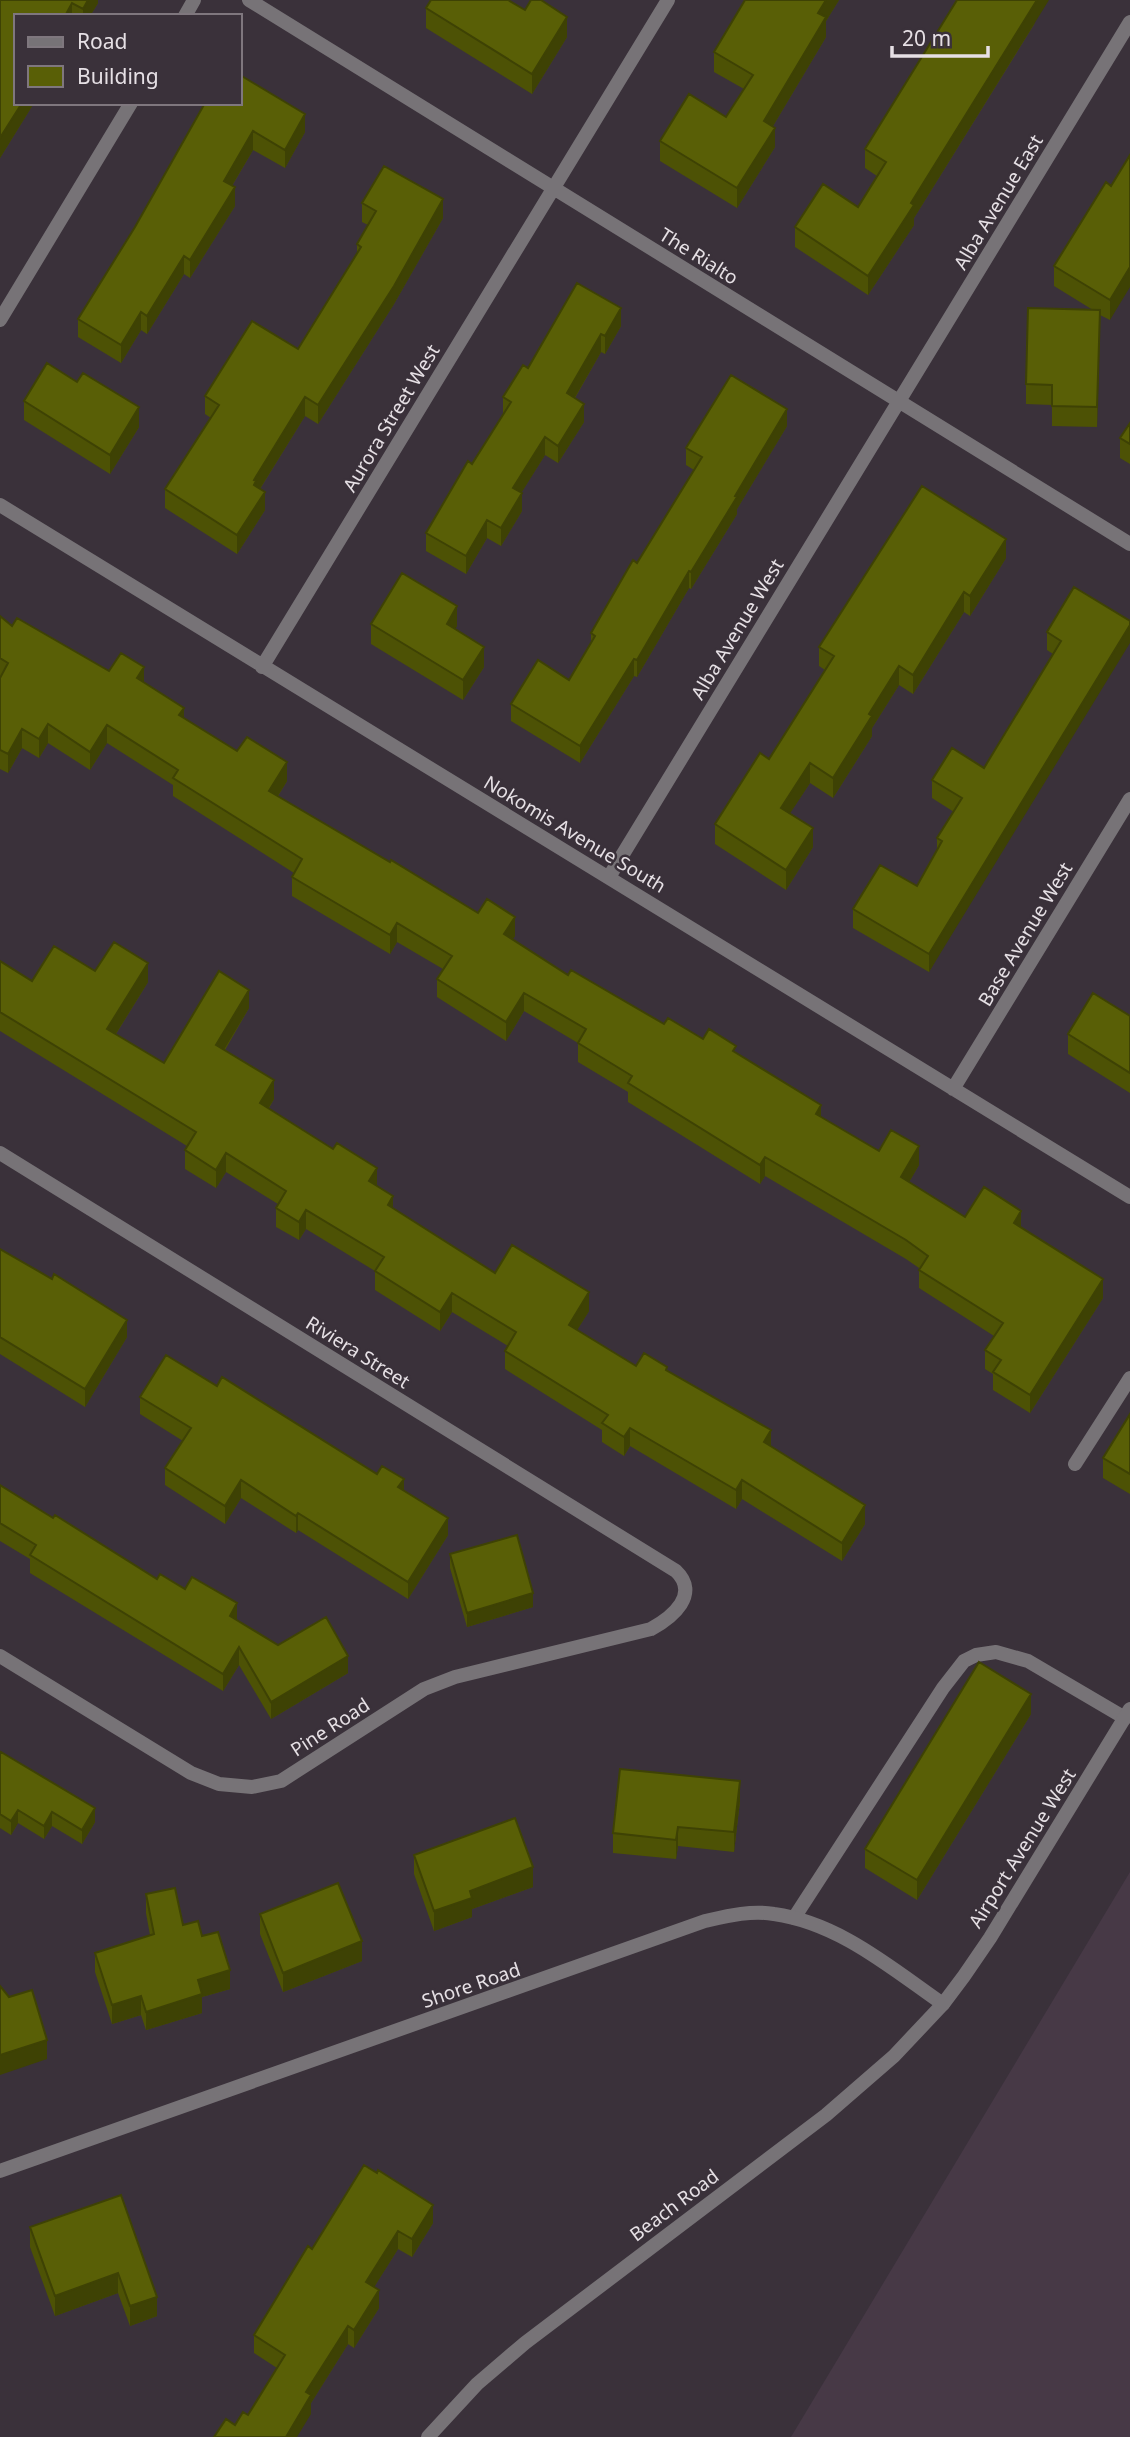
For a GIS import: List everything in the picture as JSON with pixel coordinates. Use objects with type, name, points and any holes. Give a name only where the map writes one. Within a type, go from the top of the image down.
[{"type":"street","name":"The Rialto","points":[[249,0],[1130,544]]},
{"type":"street","name":"Aurora Street West","points":[[262,667],[668,0]]},
{"type":"street","name":"Alba Avenue East","points":[[898,401],[1130,22]]},
{"type":"street","points":[[0,320],[130,105]]},
{"type":"street","name":"Alba Avenue West","points":[[609,877],[898,401]]},
{"type":"street","name":"Nokomis Avenue South","points":[[0,505],[1130,1197]]},
{"type":"street","name":"Base Avenue West","points":[[953,1089],[1130,799]]},
{"type":"street","name":"Riviera Street","points":[[0,1153],[676,1571],[684,1580],[686,1591]]},
{"type":"street","points":[[1074,1464],[1130,1378]]},
{"type":"street","name":"Pine Road","points":[[0,1656],[191,1773],[219,1784],[252,1787],[281,1781],[424,1689],[455,1677],[651,1629],[671,1616],[680,1606],[686,1591]]},
{"type":"street","points":[[794,1918],[943,1688],[964,1661],[976,1655],[996,1652],[1028,1661],[1127,1714]]},
{"type":"street","name":"Airport Avenue West","points":[[943,2004],[990,1938],[1127,1714]]},
{"type":"street","name":"Shore Road","points":[[0,2171],[705,1921],[734,1914],[772,1913],[829,1929],[943,2004]]},
{"type":"street","name":"Beach Road","points":[[428,2437],[477,2384],[524,2343],[854,2092],[894,2056],[943,2004]]},
{"type":"shaded area","points":[[1130,1872],[1130,2437],[791,2437]]},
{"type":"building","points":[[0,0],[88,0],[83,9],[72,3],[66,14],[14,14],[14,105],[21,105],[0,138]]},
{"type":"building","points":[[431,0],[508,0],[525,10],[531,0],[541,0],[567,17],[532,74],[426,8]]},
{"type":"building","points":[[745,0],[826,0],[818,13],[826,17],[764,121],[775,128],[737,188],[660,141],[689,94],[726,117],[753,75],[714,52]]},
{"type":"building","points":[[957,0],[1037,0],[911,203],[914,205],[868,276],[795,227],[823,184],[858,207],[886,162],[865,149]]},
{"type":"building","points":[[242,76],[305,114],[285,150],[253,131],[224,181],[235,187],[190,260],[184,256],[147,316],[141,312],[121,345],[78,319],[135,227],[204,105],[242,105]]},
{"type":"building","points":[[1130,155],[1130,267],[1110,300],[1054,266],[1106,182],[1111,186]]},
{"type":"building","points":[[384,166],[443,199],[394,286],[318,405],[305,397],[254,480],[254,485],[265,492],[237,535],[165,489],[219,405],[205,396],[252,321],[298,349],[361,247],[357,244],[376,211],[362,203]]},
{"type":"building","points":[[577,283],[621,308],[605,336],[601,334],[567,393],[584,404],[558,446],[545,437],[513,488],[522,493],[501,528],[487,520],[466,556],[426,533],[468,461],[472,464],[511,402],[503,397],[523,365],[528,368]]},
{"type":"building","points":[[1028,308],[1100,310],[1097,407],[1052,406],[1052,385],[1026,384]]},
{"type":"building","points":[[47,363],[77,382],[83,373],[139,407],[110,455],[24,401]]},
{"type":"building","points":[[731,375],[787,409],[735,496],[737,497],[691,572],[689,571],[637,660],[634,659],[580,746],[511,704],[538,660],[569,680],[595,636],[591,633],[633,560],[637,563],[702,457],[686,448]]},
{"type":"building","points":[[1130,423],[1130,444],[1120,438]]},
{"type":"building","points":[[922,486],[1006,539],[970,596],[964,592],[913,675],[899,666],[869,714],[872,716],[833,778],[810,763],[781,808],[813,828],[786,870],[715,824],[760,753],[769,759],[834,656],[819,647]]},
{"type":"building","points":[[402,573],[457,606],[447,624],[484,647],[463,680],[371,624]]},
{"type":"building","points":[[1074,587],[1130,621],[1130,625],[929,954],[853,909],[880,865],[917,886],[942,841],[937,838],[962,798],[932,780],[952,748],[984,768],[1061,641],[1047,632]]},
{"type":"building","points":[[0,616],[12,626],[17,618],[109,671],[121,653],[144,667],[137,678],[184,708],[179,715],[237,751],[247,737],[287,762],[269,791],[478,913],[487,899],[515,917],[504,934],[568,975],[571,970],[664,1024],[668,1018],[703,1039],[709,1029],[736,1046],[733,1051],[821,1105],[816,1114],[879,1151],[891,1130],[919,1146],[901,1177],[965,1217],[984,1187],[1021,1211],[1014,1223],[1103,1279],[1030,1395],[993,1372],[1001,1360],[985,1350],[1003,1323],[919,1270],[928,1256],[906,1240],[765,1157],[760,1165],[628,1083],[632,1076],[578,1043],[586,1029],[524,993],[506,1022],[437,979],[452,956],[397,923],[390,935],[292,877],[302,859],[173,778],[178,770],[107,725],[90,752],[48,724],[39,739],[22,729],[8,754],[0,750],[0,678],[8,663],[0,658]]},
{"type":"building","points":[[114,942],[148,963],[107,1029],[164,1063],[219,971],[249,990],[216,1045],[274,1080],[260,1103],[333,1149],[337,1143],[377,1168],[369,1181],[393,1196],[388,1205],[495,1273],[512,1245],[589,1292],[569,1325],[636,1366],[644,1353],[667,1367],[666,1370],[771,1430],[764,1442],[865,1505],[842,1543],[742,1480],[736,1490],[630,1428],[624,1437],[602,1423],[608,1415],[505,1351],[516,1332],[452,1293],[440,1312],[375,1271],[384,1257],[306,1210],[299,1222],[276,1208],[286,1191],[226,1153],[216,1170],[185,1150],[196,1132],[0,1012],[0,961],[32,981],[54,946],[95,971]]},
{"type":"building","points":[[1093,993],[1130,1016],[1130,1073],[1068,1034]]},
{"type":"building","points":[[0,1249],[52,1279],[54,1274],[127,1320],[85,1389],[0,1337]]},
{"type":"building","points":[[166,1355],[217,1386],[222,1377],[377,1474],[382,1466],[404,1479],[398,1487],[448,1518],[408,1582],[241,1480],[225,1506],[165,1468],[191,1428],[140,1397]]},
{"type":"building","points":[[1130,1414],[1130,1474],[1103,1458]]},
{"type":"building","points":[[0,1485],[53,1518],[55,1515],[157,1579],[160,1574],[185,1589],[192,1577],[237,1603],[230,1616],[278,1645],[326,1617],[348,1656],[271,1702],[239,1647],[223,1674],[30,1555],[36,1545],[0,1523]]},
{"type":"building","points":[[517,1535],[533,1593],[467,1613],[450,1554]]},
{"type":"building","points":[[979,1662],[1031,1694],[917,1880],[865,1849]]},
{"type":"building","points":[[1,1752],[95,1808],[82,1830],[52,1812],[44,1826],[18,1810],[11,1821],[0,1814]]},
{"type":"building","points":[[620,1769],[740,1781],[734,1832],[678,1827],[676,1840],[613,1833]]},
{"type":"building","points":[[515,1818],[533,1867],[470,1891],[472,1898],[434,1911],[414,1855]]},
{"type":"building","points":[[338,1883],[362,1941],[283,1973],[260,1914]]},
{"type":"building","points":[[175,1888],[183,1925],[198,1921],[202,1936],[218,1932],[230,1970],[198,1980],[202,1994],[146,2012],[141,1996],[112,2005],[95,1953],[154,1934],[146,1894]]},
{"type":"building","points":[[0,1986],[9,1997],[32,1990],[47,2040],[0,2055]]},
{"type":"building","points":[[364,2165],[377,2173],[378,2170],[433,2205],[412,2239],[398,2231],[366,2282],[379,2290],[354,2330],[348,2326],[306,2392],[311,2395],[286,2437],[214,2437],[226,2419],[235,2425],[243,2412],[248,2415],[285,2355],[254,2335],[308,2246],[312,2249]]},
{"type":"building","points":[[121,2195],[157,2297],[130,2306],[118,2273],[55,2296],[30,2227]]}]
